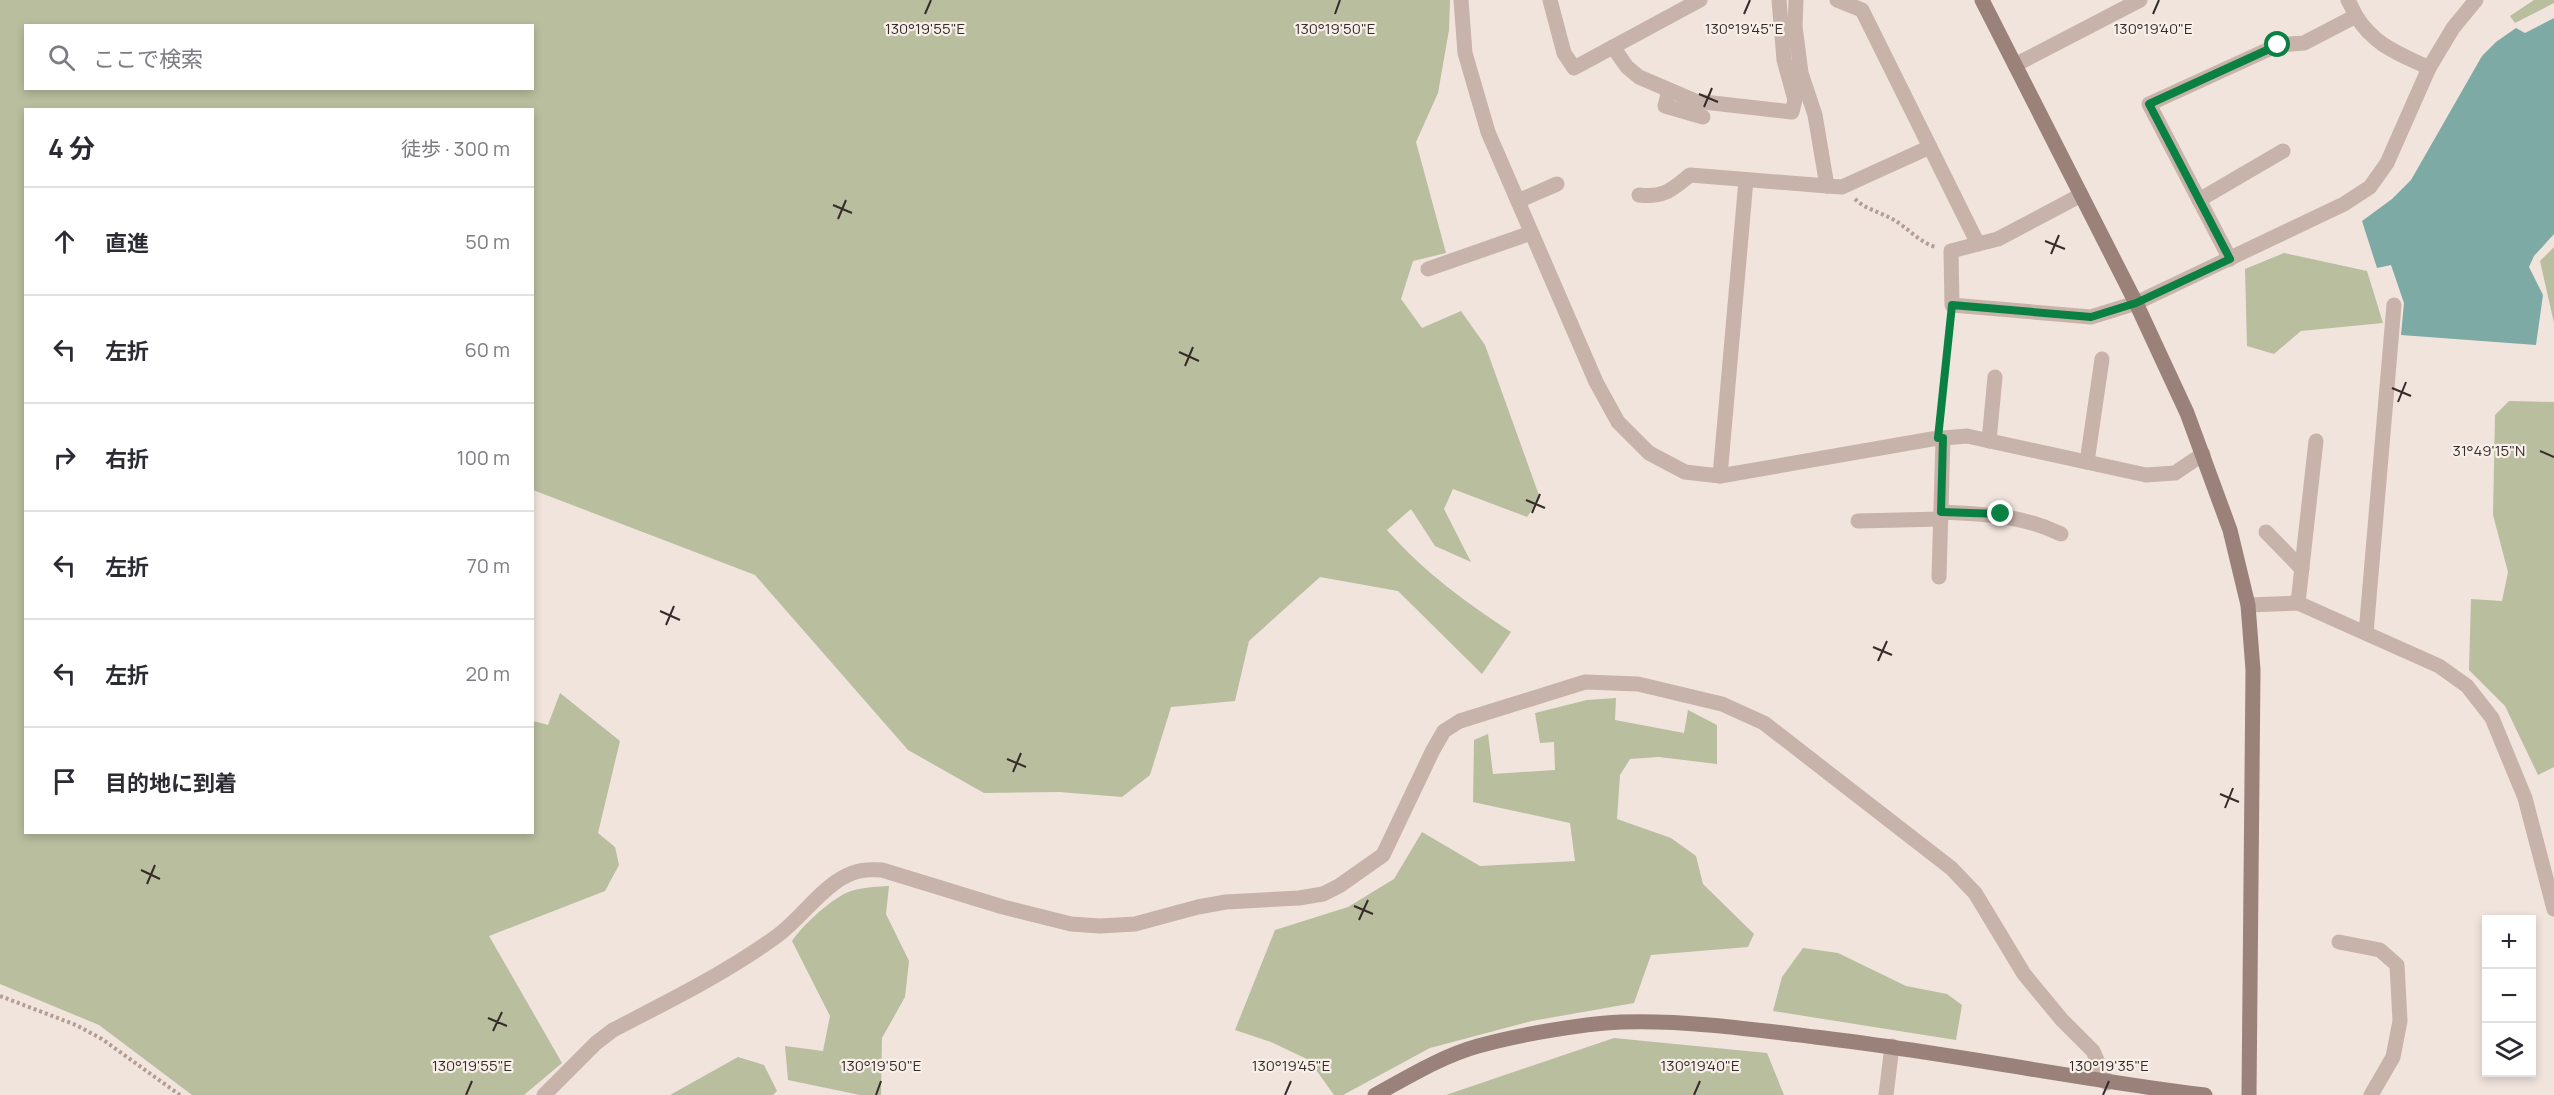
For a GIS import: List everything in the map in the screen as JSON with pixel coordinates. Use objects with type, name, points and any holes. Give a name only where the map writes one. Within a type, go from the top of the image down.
[{"type":"street","points":[[1461,0],[1465,53],[1488,132],[1596,382],[1618,422],[1649,453],[1685,472],[1720,476],[1940,438],[1967,436],[2146,475],[2175,473],[2203,454]]},
{"type":"street","points":[[1550,0],[1564,53],[1574,68],[1700,0]]},
{"type":"street","points":[[1613,47],[1627,67],[1639,77],[1695,101],[1792,112],[1795,100],[1784,60],[1779,0]]},
{"type":"street","points":[[1796,0],[1795,26],[1801,73],[1834,186]]},
{"type":"street","points":[[1837,0],[1862,10],[1978,244]]},
{"type":"street","points":[[1982,0],[2136,303],[2187,413],[2230,530],[2247,605],[2253,670],[2249,1095]]},
{"type":"street","points":[[2015,64],[2140,0]]},
{"type":"street","points":[[2348,0],[2368,34],[2385,47],[2429,68]]},
{"type":"street","points":[[2081,195],[1998,239],[1951,251],[1952,305],[2091,317],[2136,303],[2344,204],[2370,187],[2387,163],[2429,68],[2453,28],[2476,0]]},
{"type":"street","points":[[2230,259],[2149,104],[2278,45],[2304,43],[2356,16]]},
{"type":"street","points":[[1669,90],[1665,106],[1703,117]]},
{"type":"street","points":[[1639,195],[1653,197],[1664,195],[1690,175],[1834,186],[1930,147]]},
{"type":"street","points":[[2199,200],[2283,151]]},
{"type":"street","points":[[1720,476],[1746,180]]},
{"type":"street","points":[[1518,201],[1557,184]]},
{"type":"street","points":[[1428,269],[1531,232]]},
{"type":"street","points":[[2366,633],[2394,305]]},
{"type":"street","points":[[2087,462],[2102,359]]},
{"type":"street","points":[[1989,441],[1995,377]]},
{"type":"street","points":[[1939,577],[1940,438]]},
{"type":"street","points":[[2298,603],[2316,441]]},
{"type":"street","points":[[1858,521],[1941,515],[2001,514],[2039,523],[2061,534]]},
{"type":"street","points":[[2266,531],[2302,569]]},
{"type":"street","points":[[2247,605],[2298,603],[2439,666],[2467,686],[2492,718],[2525,798],[2554,909]]},
{"type":"street","points":[[544,1095],[596,1043],[613,1030],[732,967],[779,934],[839,879],[854,871],[882,870],[1003,907],[1071,924],[1100,926],[1135,924],[1217,904],[1323,894],[1339,886],[1383,855],[1432,750],[1444,731],[1460,722],[1585,682],[1638,684],[1684,693],[1722,704],[1764,723],[1951,868],[1975,893],[2024,974],[2062,1020],[2093,1051],[2107,1083]]},
{"type":"street","points":[[2339,942],[2380,950],[2397,965],[2400,1021],[2393,1056],[2371,1095]]},
{"type":"street","points":[[1376,1095],[1421,1070],[1477,1047],[1550,1032],[1620,1022],[1752,1029],[1892,1046],[2107,1083],[2205,1095]]},
{"type":"street","points":[[1886,1095],[1892,1046]]},
{"type":"path","points":[[1834,186],[1861,205],[1894,220],[1929,245],[1951,251]]},
{"type":"path","points":[[1940,438],[1952,305]]},
{"type":"path","points":[[0,996],[76,1025],[102,1039],[180,1095]]},
{"type":"green space","points":[[0,0],[1450,0],[1449,30],[1438,93],[1416,142],[1446,253],[1413,261],[1401,299],[1422,328],[1461,311],[1485,345],[1540,498],[1527,517],[1453,489],[1444,509],[1471,562],[1435,546],[1411,509],[1387,530],[1446,586],[1511,632],[1482,674],[1398,591],[1320,577],[1249,641],[1235,701],[1171,707],[1150,775],[1122,797],[1059,792],[984,793],[908,750],[755,575],[534,490],[534,108],[24,108],[24,834],[534,834],[534,721],[548,725],[560,693],[620,741],[598,833],[615,847],[619,865],[605,891],[489,936],[562,1063],[524,1095],[192,1095],[99,1025],[0,984]]},
{"type":"green space","points":[[2534,0],[2554,0],[2554,3],[2515,23],[2510,16]]},
{"type":"green space","points":[[2554,247],[2554,323],[2540,261]]},
{"type":"green space","points":[[2284,253],[2367,271],[2383,323],[2301,331],[2274,354],[2247,346],[2245,269]]},
{"type":"green space","points":[[2509,401],[2554,402],[2554,767],[2538,775],[2505,706],[2469,670],[2471,599],[2502,601],[2508,572],[2493,515],[2495,415]]},
{"type":"green space","points":[[1616,698],[1615,720],[1684,733],[1688,710],[1717,725],[1717,764],[1659,757],[1630,759],[1620,775],[1617,819],[1671,838],[1696,856],[1703,884],[1754,934],[1748,947],[1651,955],[1634,1003],[1532,1021],[1430,1048],[1343,1095],[1334,1095],[1309,1060],[1271,1042],[1235,1030],[1275,930],[1348,907],[1394,879],[1422,832],[1480,866],[1575,861],[1570,823],[1473,802],[1474,740],[1488,734],[1493,774],[1555,770],[1554,742],[1540,743],[1535,713],[1587,700]]},
{"type":"green space","points":[[889,886],[886,914],[909,961],[905,997],[882,1038],[881,1095],[860,1095],[788,1080],[785,1046],[823,1051],[830,1016],[792,941],[816,914],[846,893],[862,888]]},
{"type":"green space","points":[[1803,948],[1838,953],[1906,986],[1947,994],[1962,1005],[1956,1040],[1773,1011],[1782,977]]},
{"type":"green space","points":[[1614,1038],[1767,1053],[1784,1095],[1446,1095]]},
{"type":"green space","points":[[738,1057],[764,1065],[777,1091],[773,1095],[670,1095]]},
{"type":"water","points":[[2554,18],[2554,234],[2534,256],[2529,267],[2543,295],[2536,345],[2401,335],[2404,303],[2391,265],[2377,268],[2362,221],[2392,199],[2411,180],[2482,56],[2496,42],[2516,28],[2525,33]]},
{"type":"route","points":[[2001,514],[1941,512],[1943,438],[1938,438],[1952,305],[2091,317],[2136,303],[2230,259],[2149,104],[2278,45]]}]
